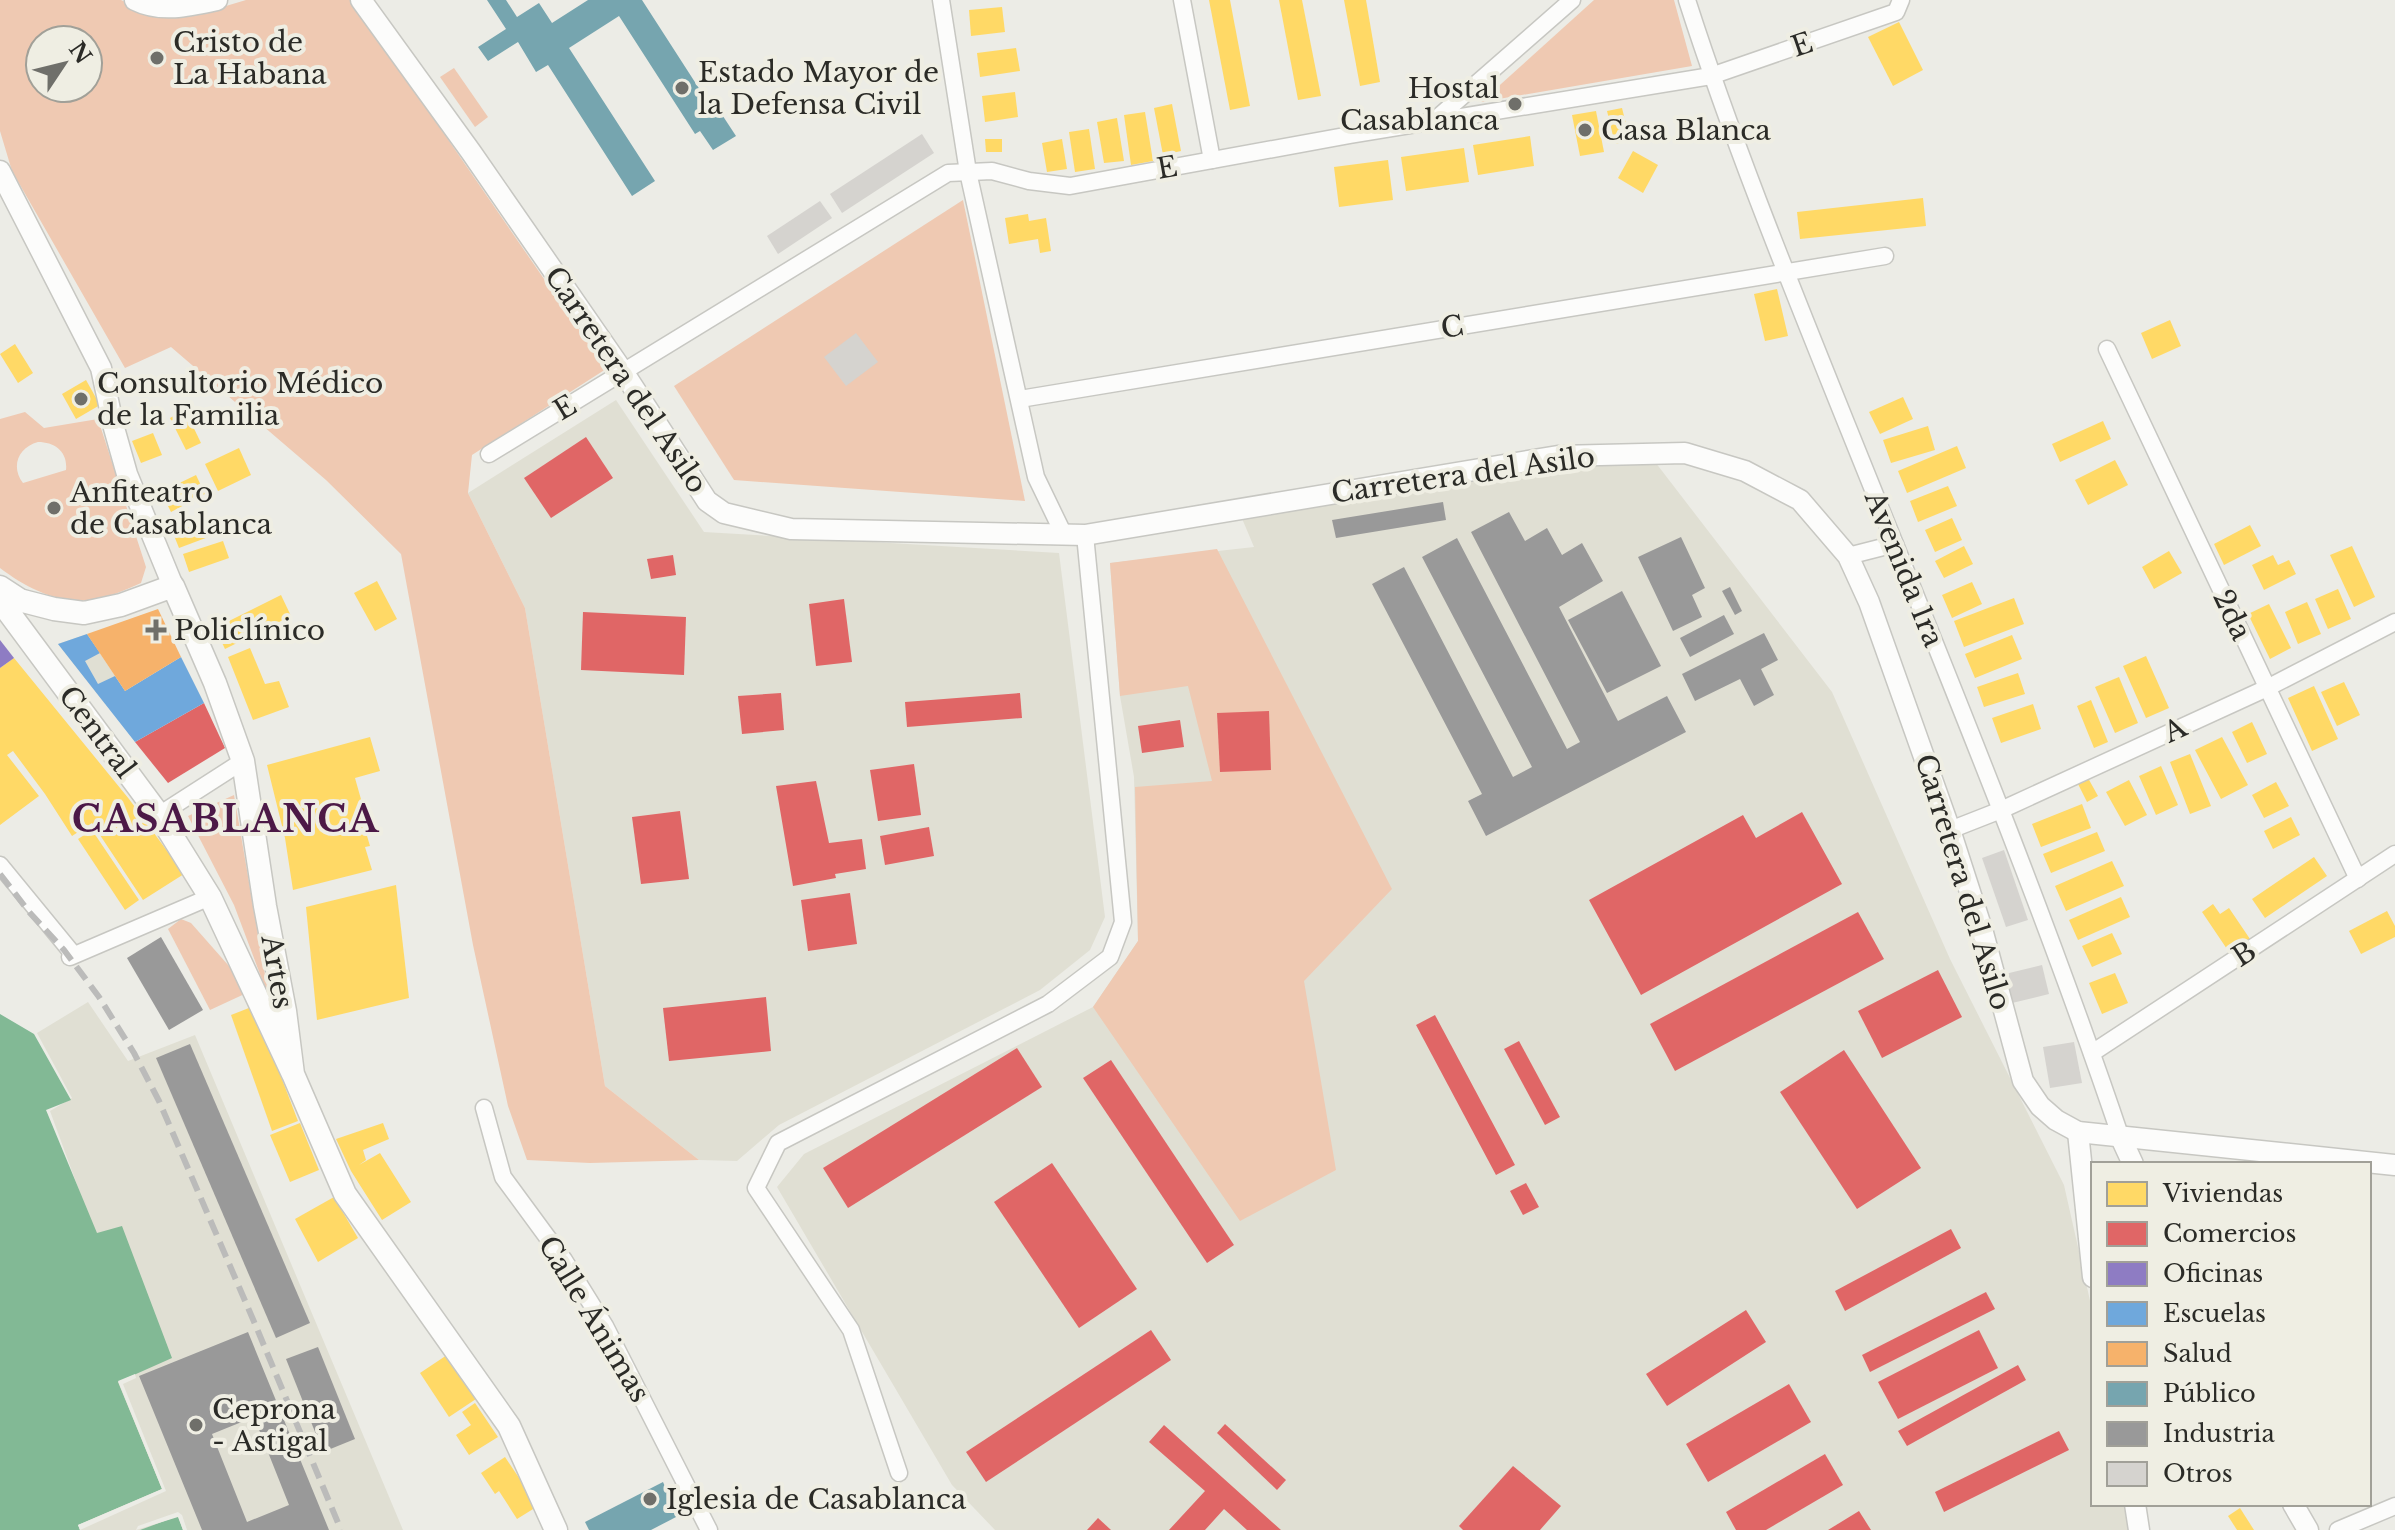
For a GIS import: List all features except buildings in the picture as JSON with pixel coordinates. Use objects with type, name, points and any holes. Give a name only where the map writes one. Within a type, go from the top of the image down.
[{"type":"main road","points":[[5,600],[84,613],[121,605],[173,586]]},
{"type":"main road","name":"Artes","points":[[173,586],[215,683],[243,761],[293,1074],[345,1194],[509,1426],[556,1530]]},
{"type":"main road","name":"Central","points":[[5,600],[159,815],[210,897],[293,1074]]},
{"type":"street","points":[[135,0],[160,7],[182,8],[217,0]]},
{"type":"street","points":[[899,1473],[851,1330],[756,1188],[778,1143],[1048,1004],[1110,957],[1123,922],[1074,535],[1036,477],[968,172],[941,0]]},
{"type":"street","points":[[1182,0],[1212,160]]},
{"type":"street","points":[[1434,121],[1572,0]]},
{"type":"street","name":"Avenida 1ra","points":[[1687,0],[1711,76],[1785,272],[2001,810],[2121,1138]]},
{"type":"street","name":"E","points":[[489,454],[948,173],[992,171],[1029,181],[1070,186],[1434,121],[1711,76],[1896,12],[1901,0]]},
{"type":"street","name":"Carretera del Asilo","points":[[363,1],[624,373],[707,501],[724,513],[791,529],[1074,535],[1558,456],[1685,453],[1745,471],[1800,500],[1848,556],[1869,602],[1982,929],[2023,1081],[2040,1106],[2056,1120],[2078,1132],[2365,1162]]},
{"type":"street","name":"Artes","points":[[0,171],[101,368],[127,474],[173,586]]},
{"type":"street","name":"C","points":[[1020,399],[1885,256]]},
{"type":"street","name":"2da","points":[[2107,349],[2358,879]]},
{"type":"street","points":[[1848,556],[1895,544]]},
{"type":"street","name":"A","points":[[1950,830],[2001,810],[2267,688],[2395,622]]},
{"type":"street","points":[[159,815],[243,761]]},
{"type":"street","name":"B","points":[[2092,1053],[2395,854]]},
{"type":"street","points":[[0,865],[72,955],[210,897]]},
{"type":"street","points":[[2091,1258],[2078,1132],[2102,1116],[2107,1096]]},
{"type":"street","name":"Calle Ánimas","points":[[484,1108],[503,1177],[564,1260],[605,1326],[709,1530]]},
{"type":"street","points":[[2121,1138],[2132,1162]]},
{"type":"street","name":"Carretera del Asilo","points":[[2371,1163],[2395,1165]]},
{"type":"street","points":[[2135,1506],[2139,1530]]},
{"type":"street","points":[[2294,1506],[2308,1530]]},
{"type":"street","points":[[2338,1530],[2395,1506]]},
{"type":"shaded area","points":[[0,0],[121,0],[144,11],[196,15],[246,0],[352,0],[606,369],[472,455],[468,493],[525,608],[605,1086],[699,1160],[590,1163],[527,1160],[508,1106],[473,945],[401,554],[326,480],[171,347],[125,368],[12,171],[0,131]]},
{"type":"shaded area","points":[[1594,0],[1674,0],[1692,66],[1481,102]]},
{"type":"shaded area","points":[[454,68],[488,117],[475,127],[440,77]]},
{"type":"shaded area","points":[[963,200],[1025,501],[734,480],[674,386]]},
{"type":"shaded area","points":[[616,400],[704,532],[1059,553],[1105,917],[1090,950],[1040,990],[779,1125],[737,1161],[699,1160],[605,1086],[525,608],[468,493]]},
{"type":"shaded area","points":[[25,412],[44,428],[98,419],[146,567],[141,583],[105,597],[77,601],[36,590],[0,568],[0,419]],"holes":[[[44,442],[63,453],[66,470],[23,483],[17,470],[18,458],[31,444]]]},
{"type":"shaded area","points":[[1649,454],[1832,692],[1950,959],[2064,1185],[2091,1305],[2091,1506],[2133,1506],[2138,1530],[995,1530],[952,1485],[777,1187],[804,1154],[1093,1007],[1138,941],[1134,777],[1120,696],[1110,563],[1254,547],[1238,509]]},
{"type":"shaded area","points":[[1217,549],[1392,889],[1304,981],[1336,1170],[1240,1221],[1093,1007],[1138,941],[1135,787],[1212,781],[1188,686],[1120,696],[1110,563]]},
{"type":"shaded area","points":[[87,634],[125,691],[105,704],[58,644]]},
{"type":"shaded area","points":[[234,795],[269,998],[234,905],[188,816]]},
{"type":"shaded area","points":[[181,919],[191,923],[251,991],[210,1010],[168,929]]},
{"type":"shaded area","points":[[88,1002],[128,1061],[195,1035],[403,1530],[183,1530],[178,1517],[140,1530],[80,1530],[118,1381],[122,1227],[95,1234],[50,1111],[72,1098],[37,1033]]},
{"type":"shaded area","points":[[0,1014],[34,1034],[71,1100],[46,1110],[97,1233],[122,1226],[172,1358],[118,1382],[162,1489],[78,1525],[80,1530],[0,1530]]},
{"type":"shaded area","points":[[178,1516],[183,1530],[140,1530]]},
{"type":"pier","points":[[135,1374],[136,1378],[123,1384],[166,1491],[80,1530],[78,1525],[162,1489],[118,1381]]},
{"type":"pier","points":[[178,1512],[187,1530],[183,1530],[178,1517],[136,1530],[138,1526]]},
{"type":"railway","points":[[0,874],[99,997],[159,1101],[341,1530]]},
{"type":"place","name":"Cristo de La Habana","points":[[157,58]]},
{"type":"place","name":"Estado Mayor de la Defensa Civil","points":[[682,88]]},
{"type":"place","name":"Hostal Casablanca","points":[[1515,104]]},
{"type":"place","name":"Casa Blanca","points":[[1585,130]]},
{"type":"place","name":"Consultorio Médico de la Familia","points":[[81,399]]},
{"type":"place","name":"Anfiteatro de Casablanca","points":[[54,508]]},
{"type":"place","name":"Policlínico","points":[[156,630]]},
{"type":"place","name":"Ceprona - Astigal","points":[[196,1425]]},
{"type":"place","name":"Iglesia de Casablanca","points":[[650,1499]]},
{"type":"district","name":"CASABLANCA","points":[[226,819]]}]
